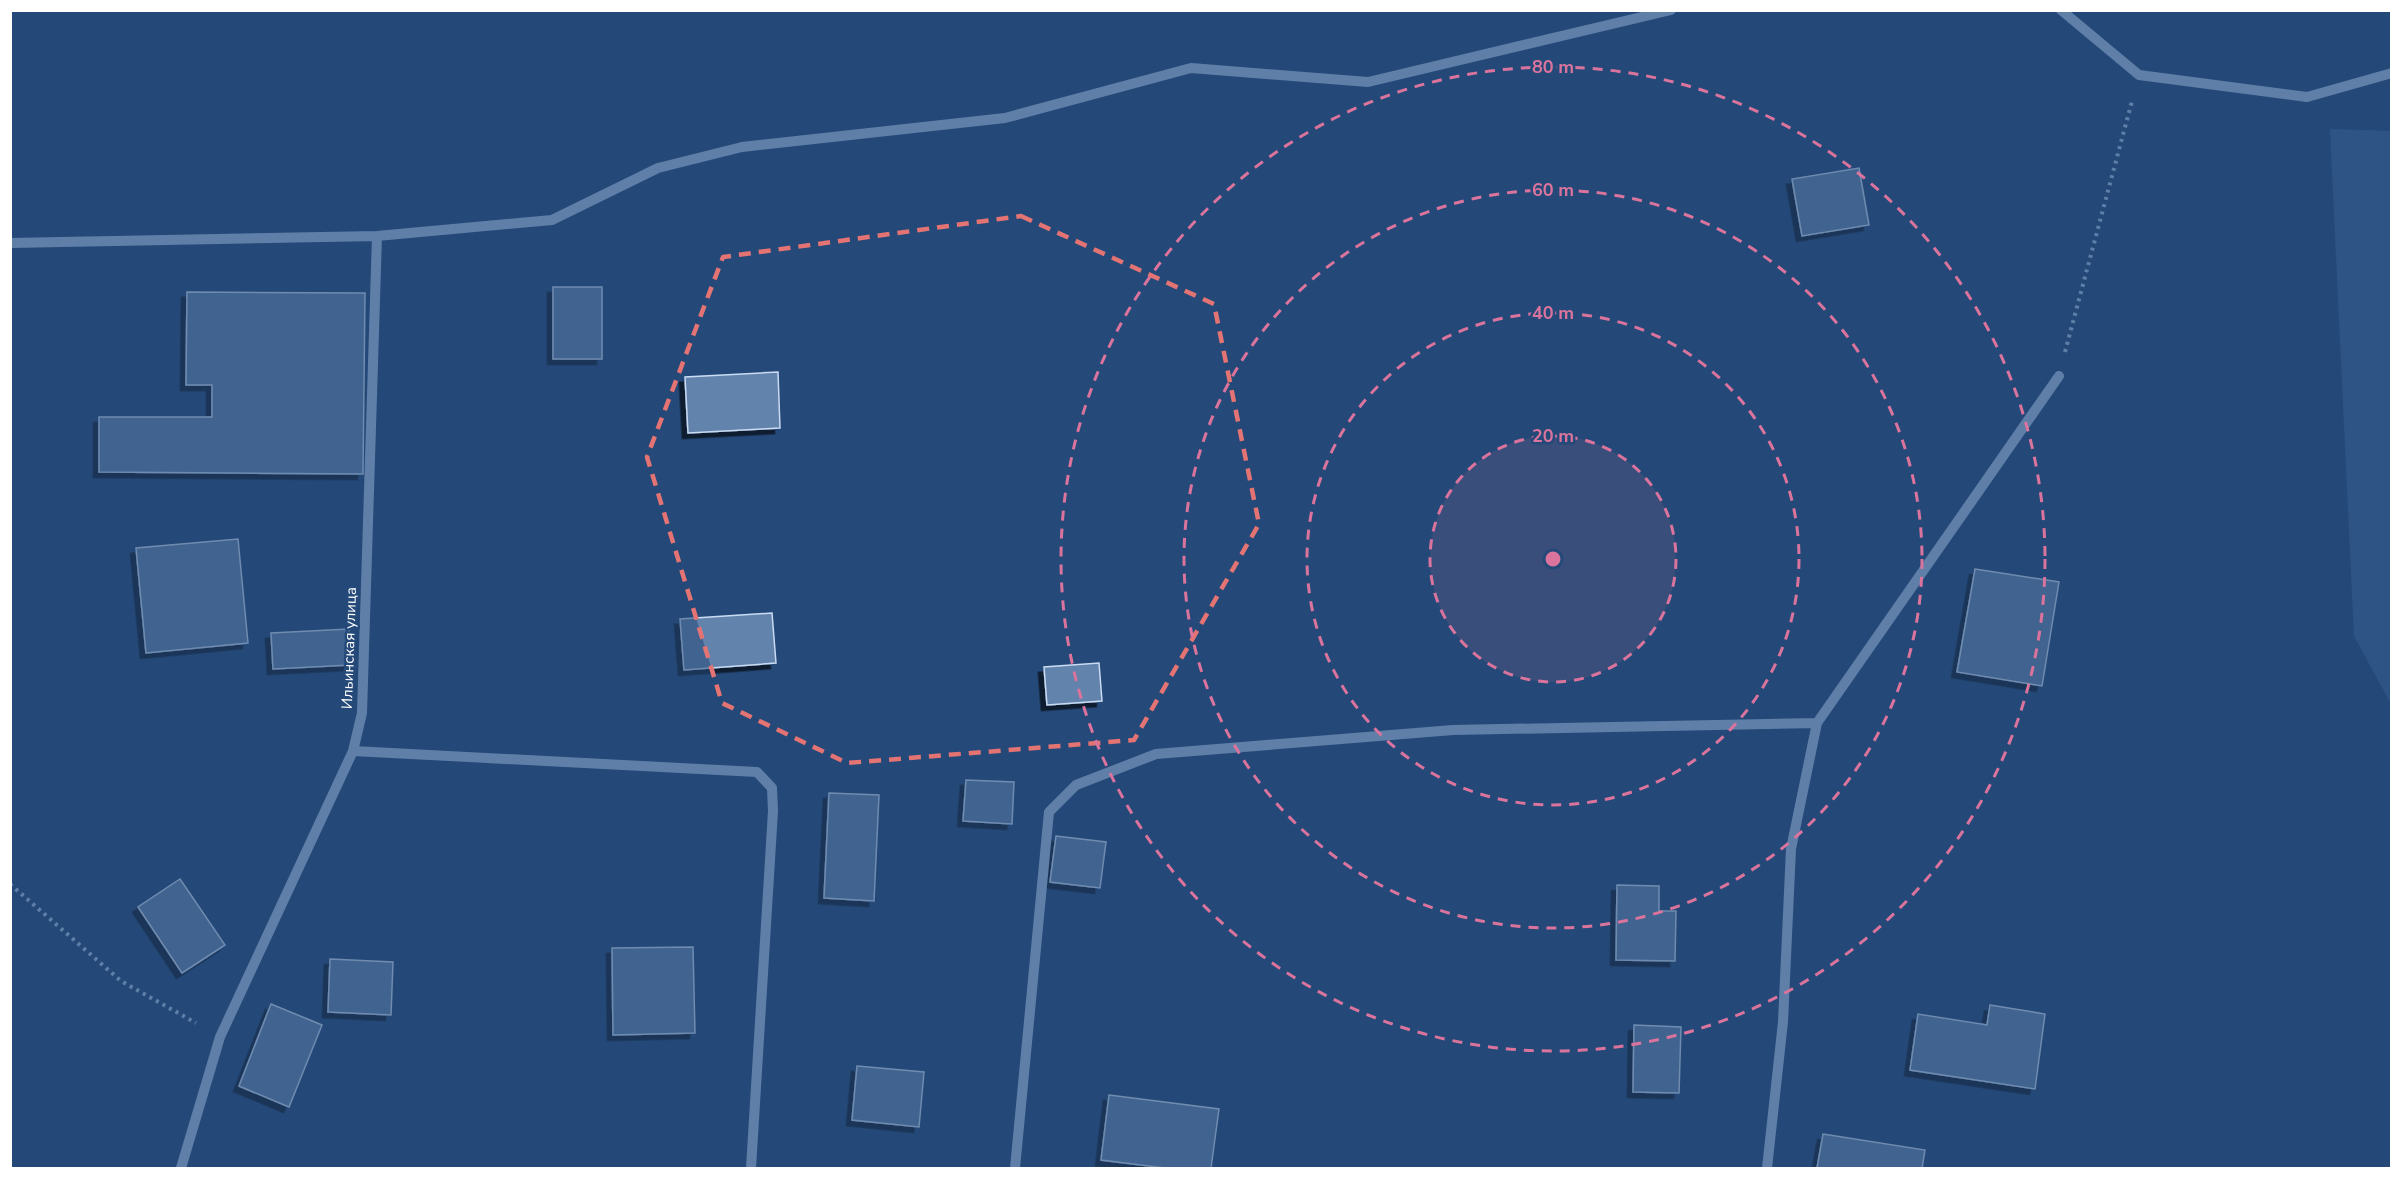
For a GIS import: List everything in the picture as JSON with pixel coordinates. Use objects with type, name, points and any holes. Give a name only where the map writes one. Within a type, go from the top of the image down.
[{"type":"street","points":[[10,251],[11,244],[68,240],[377,236],[552,220],[658,168],[742,147],[1005,118],[1191,68],[1368,82],[1671,10]]},
{"type":"street","points":[[2061,10],[2139,75],[2307,97],[2391,73]]},
{"type":"street","name":"Ильинская улица","points":[[181,1168],[220,1037],[353,751],[362,713],[377,236]]},
{"type":"street","points":[[1767,1168],[1783,1022],[1791,849],[1817,723],[2059,376]]},
{"type":"street","points":[[1015,1168],[1049,812],[1076,785],[1156,754],[1191,751],[1453,730],[1817,723]]},
{"type":"street","points":[[353,751],[758,772],[772,788],[773,811],[751,1168]]},
{"type":"path","points":[[2059,376],[2139,75]]},
{"type":"path","points":[[10,884],[121,981],[220,1037]]},
{"type":"highlighted area","points":[[1021,216],[1214,304],[1259,524],[1134,740],[847,763],[722,703],[647,457],[723,257]]},
{"type":"shaded area","points":[[2330,129],[2391,131],[2391,704],[2354,636]]},
{"type":"building","points":[[1859,168],[1869,225],[1802,236],[1792,179]]},
{"type":"building","points":[[553,287],[602,287],[602,359],[553,359]]},
{"type":"building","points":[[187,292],[365,293],[363,474],[99,472],[99,417],[212,417],[212,385],[186,385]]},
{"type":"building","points":[[778,372],[780,428],[688,433],[685,377]]},
{"type":"building","points":[[238,539],[248,643],[146,653],[136,548]]},
{"type":"building","points":[[1975,569],[2059,582],[2042,686],[1957,672]]},
{"type":"building","points":[[772,613],[776,663],[684,670],[680,619]]},
{"type":"building","points":[[349,629],[350,665],[273,669],[271,633]]},
{"type":"building","points":[[1099,663],[1102,701],[1047,705],[1044,667]]},
{"type":"building","points":[[966,780],[1014,782],[1012,824],[963,821]]},
{"type":"building","points":[[829,793],[879,795],[874,901],[824,898]]},
{"type":"building","points":[[1056,836],[1106,842],[1100,888],[1050,882]]},
{"type":"building","points":[[180,879],[225,945],[182,973],[138,907]]},
{"type":"building","points":[[1617,885],[1659,886],[1659,911],[1676,911],[1675,961],[1616,960]]},
{"type":"building","points":[[693,947],[695,1033],[613,1035],[612,948]]},
{"type":"building","points":[[330,959],[393,962],[391,1015],[328,1012]]},
{"type":"building","points":[[271,1004],[322,1025],[289,1107],[239,1086]]},
{"type":"building","points":[[1990,1005],[2045,1014],[2035,1089],[1910,1070],[1918,1014],[1987,1025]]},
{"type":"building","points":[[1634,1025],[1681,1027],[1679,1093],[1633,1092]]},
{"type":"building","points":[[857,1066],[924,1072],[919,1127],[852,1120]]},
{"type":"building","points":[[1109,1095],[1219,1109],[1211,1168],[1165,1168],[1101,1160]]},
{"type":"building","points":[[1823,1134],[1925,1150],[1922,1168],[1817,1168]]}]
